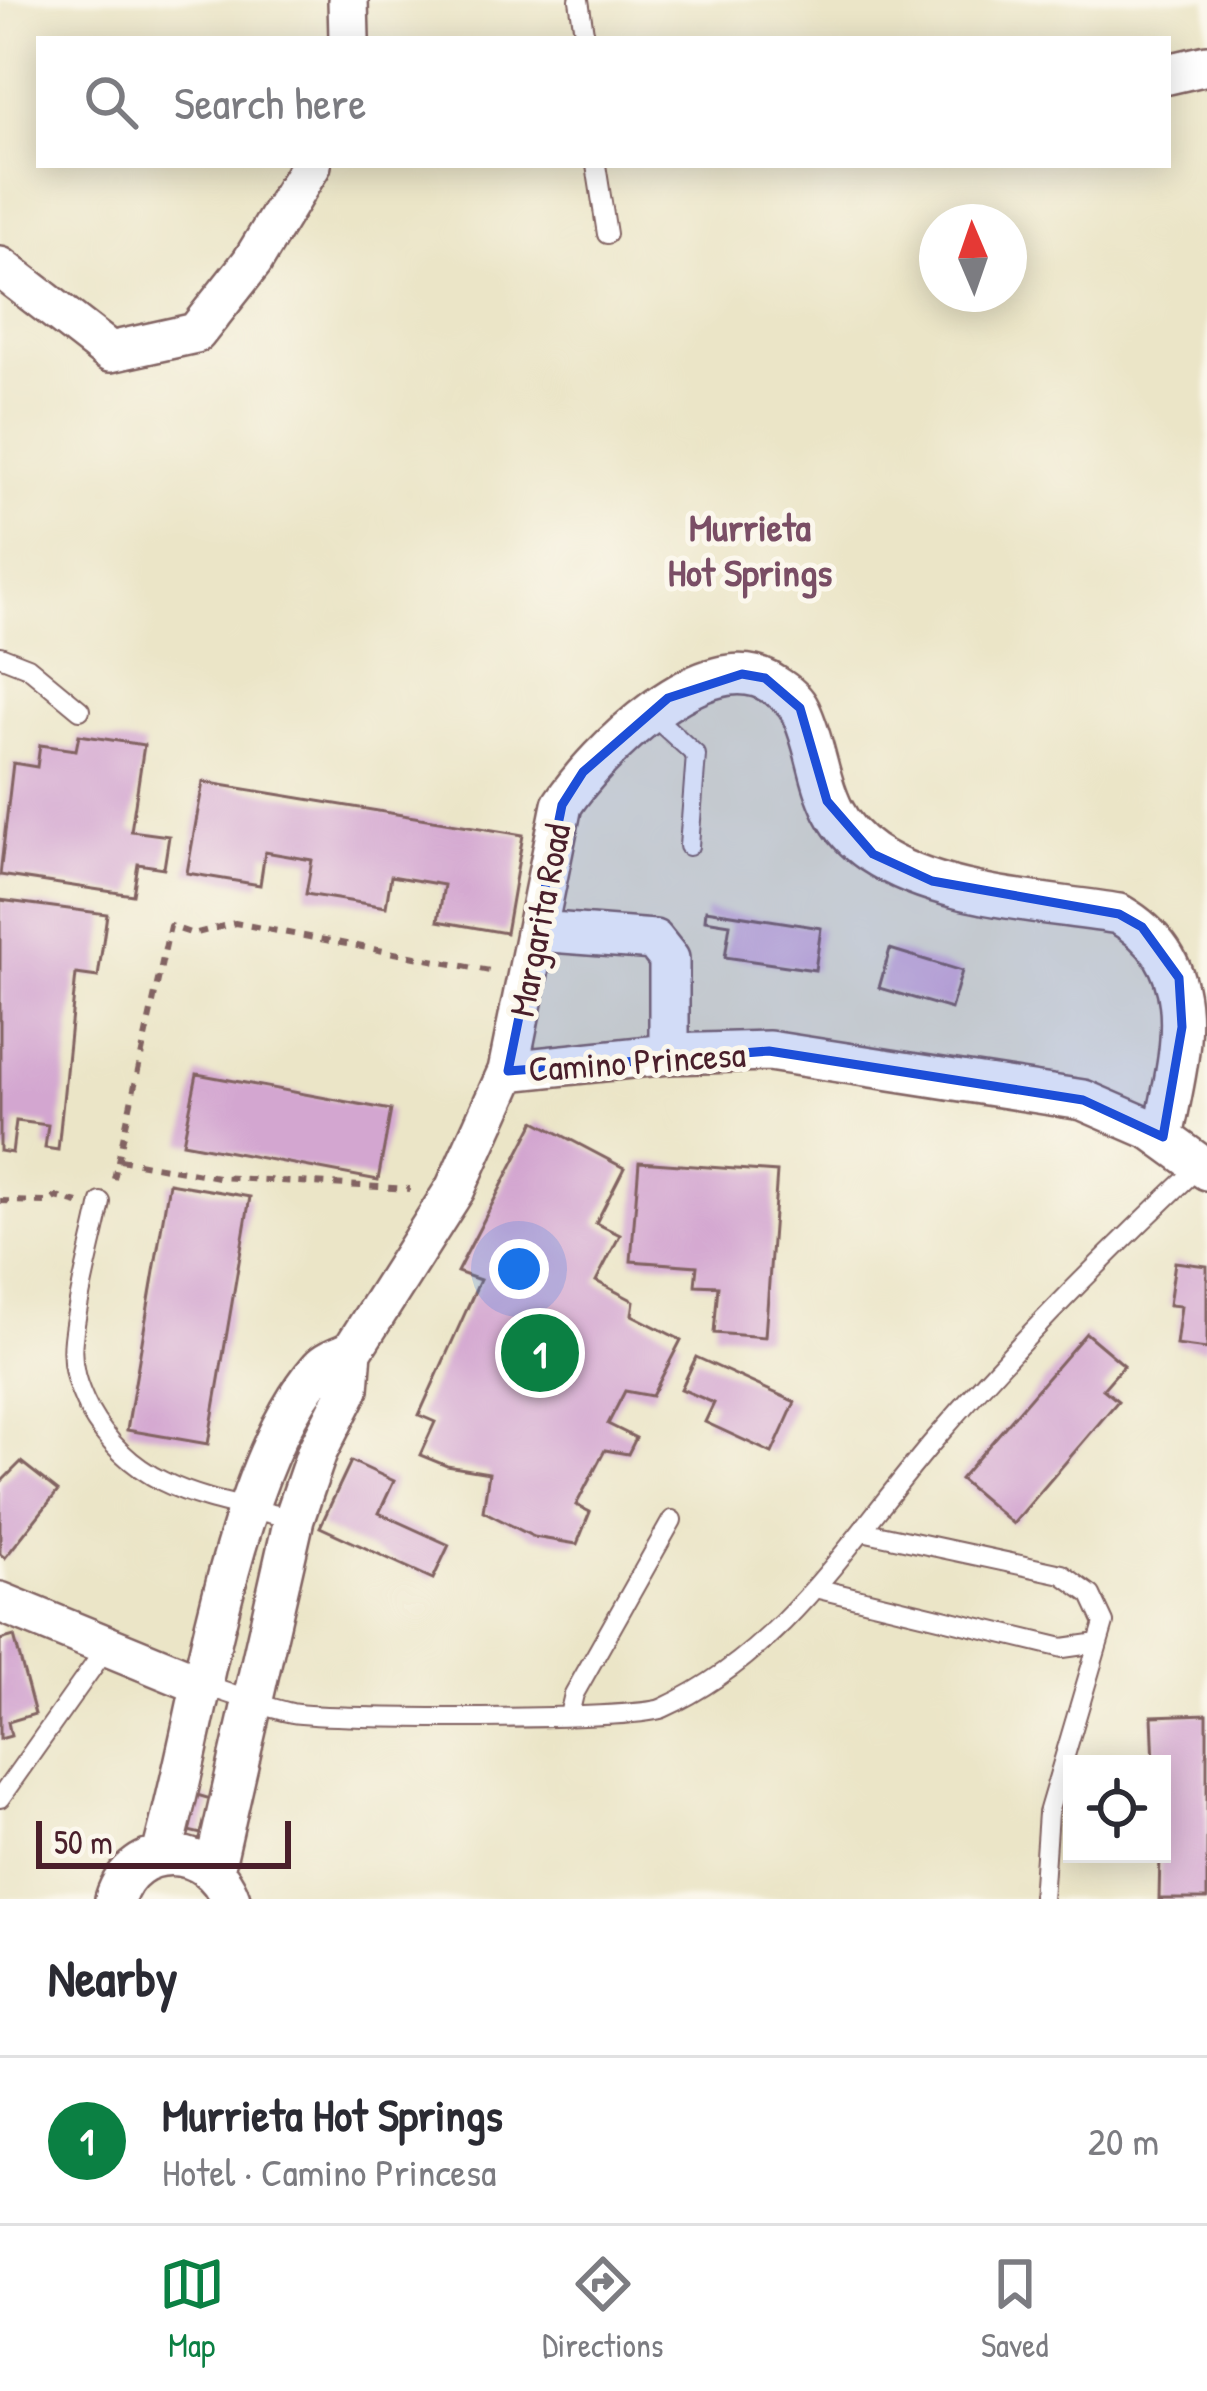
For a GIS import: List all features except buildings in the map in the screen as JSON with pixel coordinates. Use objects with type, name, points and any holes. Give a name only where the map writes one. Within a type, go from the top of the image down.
[{"type":"street","points":[[348,0],[349,36]]},
{"type":"street","points":[[1171,73],[1207,65]]},
{"type":"street","points":[[0,267],[110,352],[196,333],[252,262],[309,168]]},
{"type":"street","name":"Margarita Road","points":[[508,1071],[538,931],[551,837],[562,805],[583,772],[651,714],[706,680],[742,674],[765,678],[800,708],[827,801],[847,832],[873,854],[932,881],[1119,914],[1142,927],[1179,977],[1182,1028],[1163,1137]]},
{"type":"street","points":[[538,931],[654,940],[669,959],[669,1054]]},
{"type":"street","name":"Camino Princesa","points":[[222,1885],[252,1700],[294,1519],[317,1452],[349,1389],[352,1351],[455,1189],[508,1071],[669,1054],[769,1051],[1083,1100],[1163,1137],[1205,1167]]},
{"type":"street","name":"Camino Princesa","points":[[222,1885],[199,1859],[162,1854],[248,1508],[278,1433],[323,1364],[352,1351]]},
{"type":"street","points":[[0,1602],[205,1686]]},
{"type":"street","points":[[115,1899],[129,1871],[162,1854]]},
{"type":"lane","points":[[579,0],[585,36]]},
{"type":"lane","points":[[596,168],[607,234]]},
{"type":"lane","points":[[0,656],[28,667],[80,710]]},
{"type":"lane","points":[[651,714],[696,755],[689,846]]},
{"type":"lane","points":[[205,1686],[292,1713],[377,1717],[658,1712],[742,1664],[815,1588],[1063,1294],[1205,1167]]},
{"type":"lane","points":[[101,1202],[72,1341],[74,1381],[106,1441],[143,1474],[294,1519]]},
{"type":"lane","points":[[568,1715],[574,1694],[672,1520]]},
{"type":"lane","points":[[862,1531],[1062,1574],[1091,1595],[1104,1623],[1048,1813],[1042,1899]]},
{"type":"lane","points":[[815,1588],[1063,1648],[1098,1642]]},
{"type":"lane","points":[[0,1798],[109,1643]]},
{"type":"path","points":[[0,1201],[49,1202],[56,1197],[101,1202],[121,1160],[170,926],[193,934],[235,923],[501,973],[501,979]]},
{"type":"path","points":[[121,1160],[218,1177],[406,1190],[421,1186]]},
{"type":"highlighted area","points":[[742,674],[765,678],[800,708],[827,801],[873,854],[932,881],[1119,914],[1142,927],[1179,978],[1182,1027],[1163,1137],[1083,1100],[769,1051],[508,1071],[562,805],[583,772],[668,698]]},
{"type":"place","name":"Murrieta Hot Springs","points":[[540,1353]]},
{"type":"district","name":"Murrieta Hot Springs","points":[[750,550]]}]
